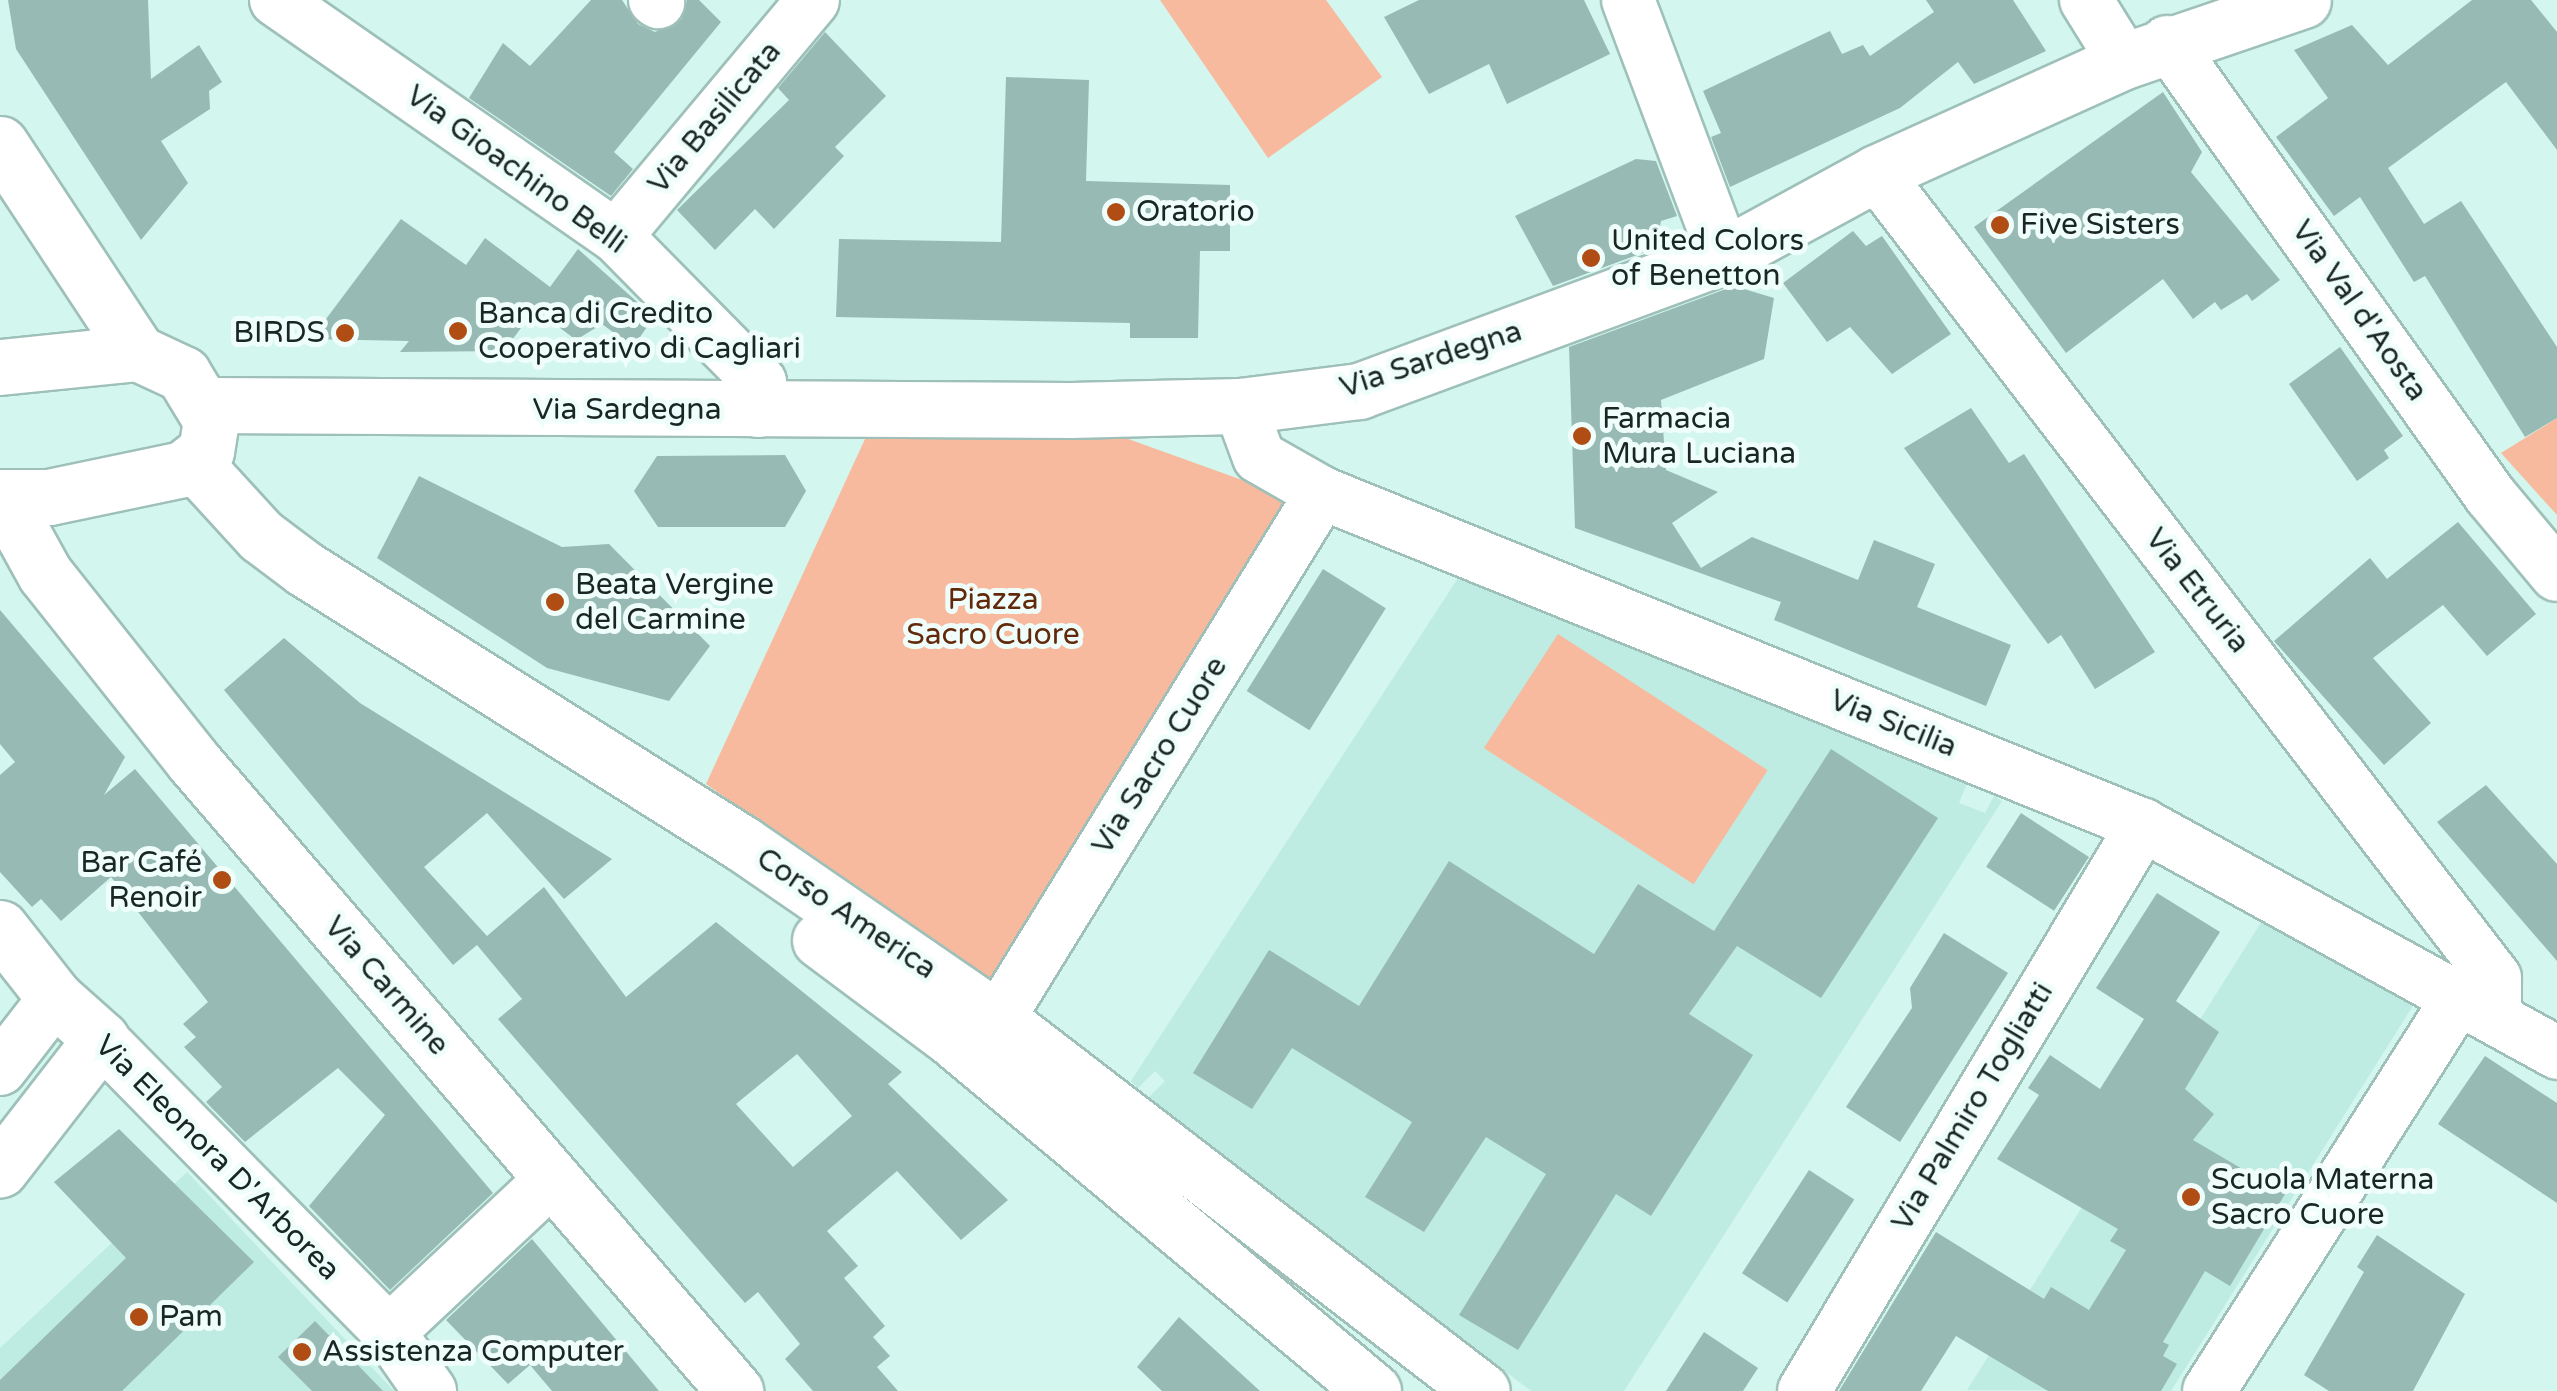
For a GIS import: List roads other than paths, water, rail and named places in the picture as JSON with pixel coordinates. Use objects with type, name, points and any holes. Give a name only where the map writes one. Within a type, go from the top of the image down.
[{"type":"street","name":"Via Gioachino Belli","points":[[276,0],[616,236],[760,382],[760,411]]},
{"type":"street","name":"Via Basilicata","points":[[616,236],[813,0]]},
{"type":"street","points":[[1628,0],[1724,256]]},
{"type":"street","name":"Via Val d'Aosta","points":[[2086,0],[2146,51],[2490,495],[2557,574]]},
{"type":"street","name":"Via Sardegna","points":[[17,498],[311,406],[760,411],[1240,406],[1358,391],[1724,256],[1876,174],[2146,51],[2302,0]]},
{"type":"street","points":[[0,144],[138,354]]},
{"type":"street","name":"Via Etruria","points":[[1876,174],[2495,978],[2477,1008]]},
{"type":"street","points":[[0,367],[138,354],[183,374],[191,445]]},
{"type":"street","name":"Via Sicilia","points":[[1240,406],[1259,457],[1322,493],[2143,824],[2557,1052]]},
{"type":"street","name":"Corso America","points":[[191,445],[261,536],[305,569],[743,844],[998,1019],[1482,1391]]},
{"type":"street","name":"Corso America","points":[[191,445],[355,632],[776,908],[949,1036],[1373,1391]]},
{"type":"street","name":"Via Sacro Cuore","points":[[998,1019],[1322,493]]},
{"type":"street","name":"Via Carmine","points":[[17,498],[45,574],[194,762],[735,1391]]},
{"type":"street","name":"Via Palmiro Togliatti","points":[[1804,1391],[2143,824]]},
{"type":"street","name":"Via Eleonora D'Arborea","points":[[0,928],[55,998],[101,1039],[389,1332],[430,1391]]},
{"type":"street","points":[[0,1069],[55,998]]},
{"type":"street","points":[[2210,1391],[2477,1008]]},
{"type":"street","points":[[0,1170],[101,1039]]},
{"type":"street","points":[[389,1332],[552,1180]]},
{"type":"place","name":"Oratorio","points":[[1116,212]]},
{"type":"place","name":"Five Sisters","points":[[2000,225]]},
{"type":"place","name":"United Colors of Benetton","points":[[1591,258]]},
{"type":"place","name":"Banca di Credito Cooperativo di Cagliari","points":[[458,331]]},
{"type":"place","name":"BIRDS","points":[[345,333]]},
{"type":"place","name":"Farmacia Mura Luciana","points":[[1582,436]]},
{"type":"place","name":"Beata Vergine del Carmine","points":[[555,602]]},
{"type":"place","name":"Bar Café Renoir","points":[[222,880]]},
{"type":"place","name":"Scuola Materna Sacro Cuore","points":[[2191,1197]]},
{"type":"place","name":"Pam","points":[[139,1317]]},
{"type":"place","name":"Assistenza Computer","points":[[302,1352]]},
{"type":"park label","name":"Piazza Sacro Cuore","points":[[993,617]]}]
